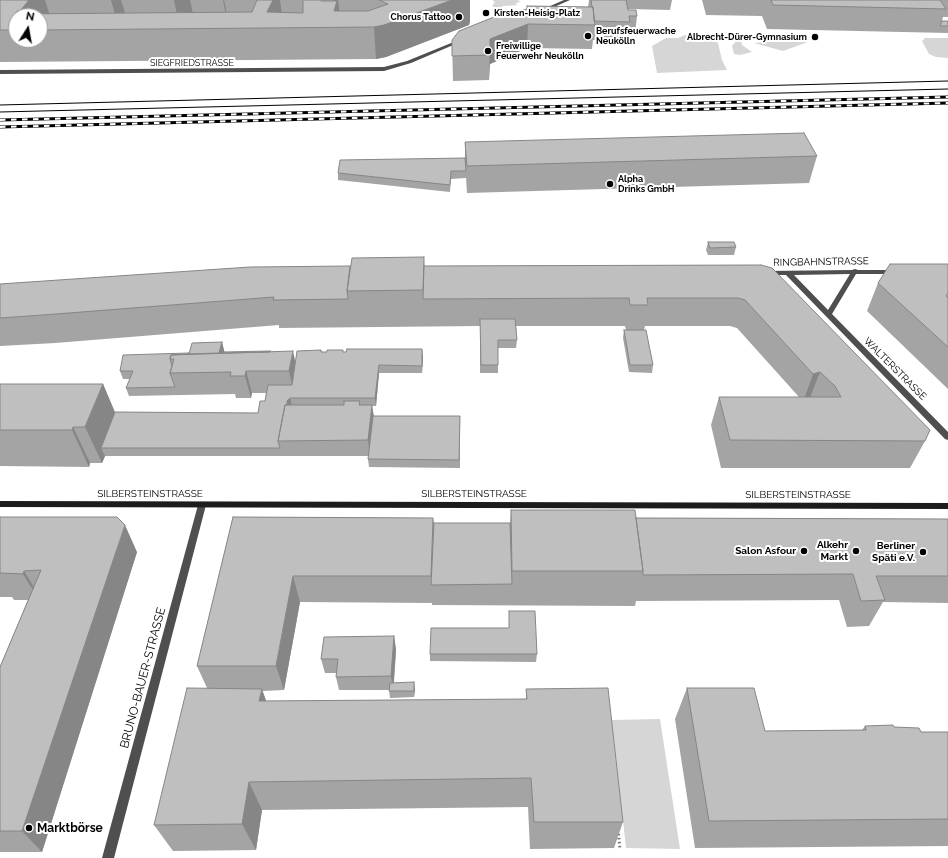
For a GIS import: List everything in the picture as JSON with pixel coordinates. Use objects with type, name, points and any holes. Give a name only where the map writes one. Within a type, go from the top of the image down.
[{"type":"street","points":[[538,12],[568,0]]},
{"type":"street","name":"SIEGFRIEDSTRASSE","points":[[0,72],[384,69],[409,62],[467,38]]},
{"type":"street","points":[[828,315],[854,272]]},
{"type":"street","name":"RINGBAHNSTRASSE","points":[[759,273],[901,272]]},
{"type":"street","name":"WALTERSTRASSE","points":[[788,273],[948,437]]},
{"type":"street","name":"SILBERSTEINSTRASSE","points":[[0,504],[948,506]]},
{"type":"street","name":"BRUNO-BAUER-STRASSE","points":[[108,858],[202,505]]},
{"type":"path","points":[[618,826],[620,849]]},
{"type":"shaded area","points":[[492,0],[521,1],[515,4],[519,5],[503,6],[499,9],[492,6],[495,2]]},
{"type":"shaded area","points":[[685,35],[712,38],[718,43],[722,60],[727,70],[657,73],[652,46],[666,38],[678,38]]},
{"type":"shaded area","points":[[925,38],[948,38],[948,58],[936,57],[929,54],[922,41]]},
{"type":"shaded area","points":[[737,40],[741,40],[742,45],[752,52],[740,55],[734,54],[732,46]]},
{"type":"shaded area","points":[[796,40],[808,42],[783,51],[754,43]]},
{"type":"shaded area","points":[[660,719],[680,849],[626,848],[612,720]]},
{"type":"building","points":[[0,0],[29,0],[22,8],[8,8],[8,30],[0,30]]},
{"type":"building","points":[[257,0],[273,0],[267,12],[303,13],[303,0],[337,1],[334,11],[368,11],[388,4],[379,0],[452,0],[384,25],[374,27],[48,30],[48,14],[252,12]]},
{"type":"building","points":[[591,0],[626,0],[628,10],[636,10],[637,16],[629,16],[630,22],[594,21]]},
{"type":"building","points":[[771,0],[940,0],[946,9],[773,5]]},
{"type":"building","points":[[527,6],[593,7],[595,25],[528,24],[490,39],[490,55],[452,56],[452,40],[459,31],[504,13],[527,9]]},
{"type":"building","points":[[942,21],[948,21],[948,26],[940,26]]},
{"type":"building","points":[[804,133],[817,156],[467,166],[465,142]]},
{"type":"building","points":[[465,158],[466,171],[451,171],[450,185],[338,173],[340,160]]},
{"type":"building","points":[[708,242],[734,242],[736,247],[710,248]]},
{"type":"building","points":[[424,257],[423,290],[347,291],[352,258]]},
{"type":"building","points":[[890,264],[948,264],[948,293],[946,296],[948,298],[948,347],[878,283]]},
{"type":"building","points":[[761,265],[772,268],[930,430],[925,441],[730,440],[719,397],[841,397],[835,386],[820,372],[813,374],[745,300],[738,298],[647,298],[648,305],[630,305],[629,298],[423,299],[424,266]]},
{"type":"building","points":[[350,266],[347,291],[348,299],[273,300],[274,297],[0,318],[0,284],[250,267]]},
{"type":"building","points":[[480,319],[515,319],[517,340],[498,340],[498,365],[481,365]]},
{"type":"building","points":[[624,330],[646,330],[653,365],[630,365]]},
{"type":"building","points":[[222,342],[219,353],[189,354],[192,343]]},
{"type":"building","points":[[347,349],[422,349],[422,366],[379,365],[375,398],[290,398],[287,401],[287,405],[285,405],[278,441],[280,448],[101,448],[115,412],[258,413],[260,401],[265,401],[268,385],[292,385],[297,351],[321,350],[321,352],[327,352],[327,350],[343,350],[343,352],[346,352]]},
{"type":"building","points":[[293,351],[289,371],[246,371],[245,376],[230,376],[231,372],[170,373],[174,359],[170,359],[171,355]]},
{"type":"building","points":[[223,352],[270,352],[223,353]]},
{"type":"building","points":[[189,353],[171,355],[170,359],[172,366],[170,373],[175,387],[126,388],[133,371],[120,371],[123,355]]},
{"type":"building","points":[[0,384],[103,384],[85,427],[73,427],[72,430],[0,430]]},
{"type":"building","points":[[344,401],[360,401],[359,405],[372,405],[368,440],[278,441],[285,405],[344,405]]},
{"type":"building","points":[[373,416],[460,416],[459,460],[368,459]]},
{"type":"building","points":[[511,510],[635,510],[643,571],[512,571]]},
{"type":"building","points":[[0,517],[117,517],[125,525],[22,831],[0,831],[0,667],[41,570],[24,571],[23,574],[0,573]]},
{"type":"building","points":[[233,517],[433,518],[431,576],[293,576],[276,666],[197,666]]},
{"type":"building","points":[[636,518],[948,519],[948,576],[876,576],[885,600],[861,601],[853,574],[643,575]]},
{"type":"building","points":[[434,523],[510,523],[512,584],[431,585]]},
{"type":"building","points":[[509,611],[535,611],[537,654],[430,654],[431,628],[509,628]]},
{"type":"building","points":[[394,636],[391,676],[336,677],[338,659],[321,659],[324,637]]},
{"type":"building","points":[[414,682],[414,691],[389,691],[390,683]]},
{"type":"building","points":[[187,688],[262,689],[259,701],[527,699],[526,689],[608,688],[623,822],[534,822],[531,778],[249,782],[242,824],[154,825]]},
{"type":"building","points":[[687,688],[754,688],[765,731],[866,730],[865,726],[893,725],[894,727],[919,728],[921,732],[948,732],[948,819],[709,821]]},
{"type":"tram line","points":[[0,105],[948,81]]},
{"type":"tram line","points":[[0,112],[948,89]]},
{"type":"railway","points":[[0,120],[948,97]]},
{"type":"railway","points":[[0,127],[948,103]]},
{"type":"place","name":"Kirsten-Heisig-Platz","points":[[486,13]]},
{"type":"place","name":"Chorus Tattoo","points":[[459,17]]},
{"type":"place","name":"Berufsfeuerwache Neukölln","points":[[588,36]]},
{"type":"place","name":"Albrecht-Dürer-Gymnasium","points":[[815,37]]},
{"type":"place","name":"Freiwillige Feuerwehr Neukölln","points":[[488,51]]},
{"type":"place","name":"Alpha Drinks GmbH","points":[[610,184]]},
{"type":"place","name":"Salon Asfour","points":[[804,551]]},
{"type":"place","name":"Alkehr Markt","points":[[856,551]]},
{"type":"place","name":"Berliner Späti e.V.","points":[[923,552]]},
{"type":"place","name":"Marktbörse","points":[[29,828]]}]
